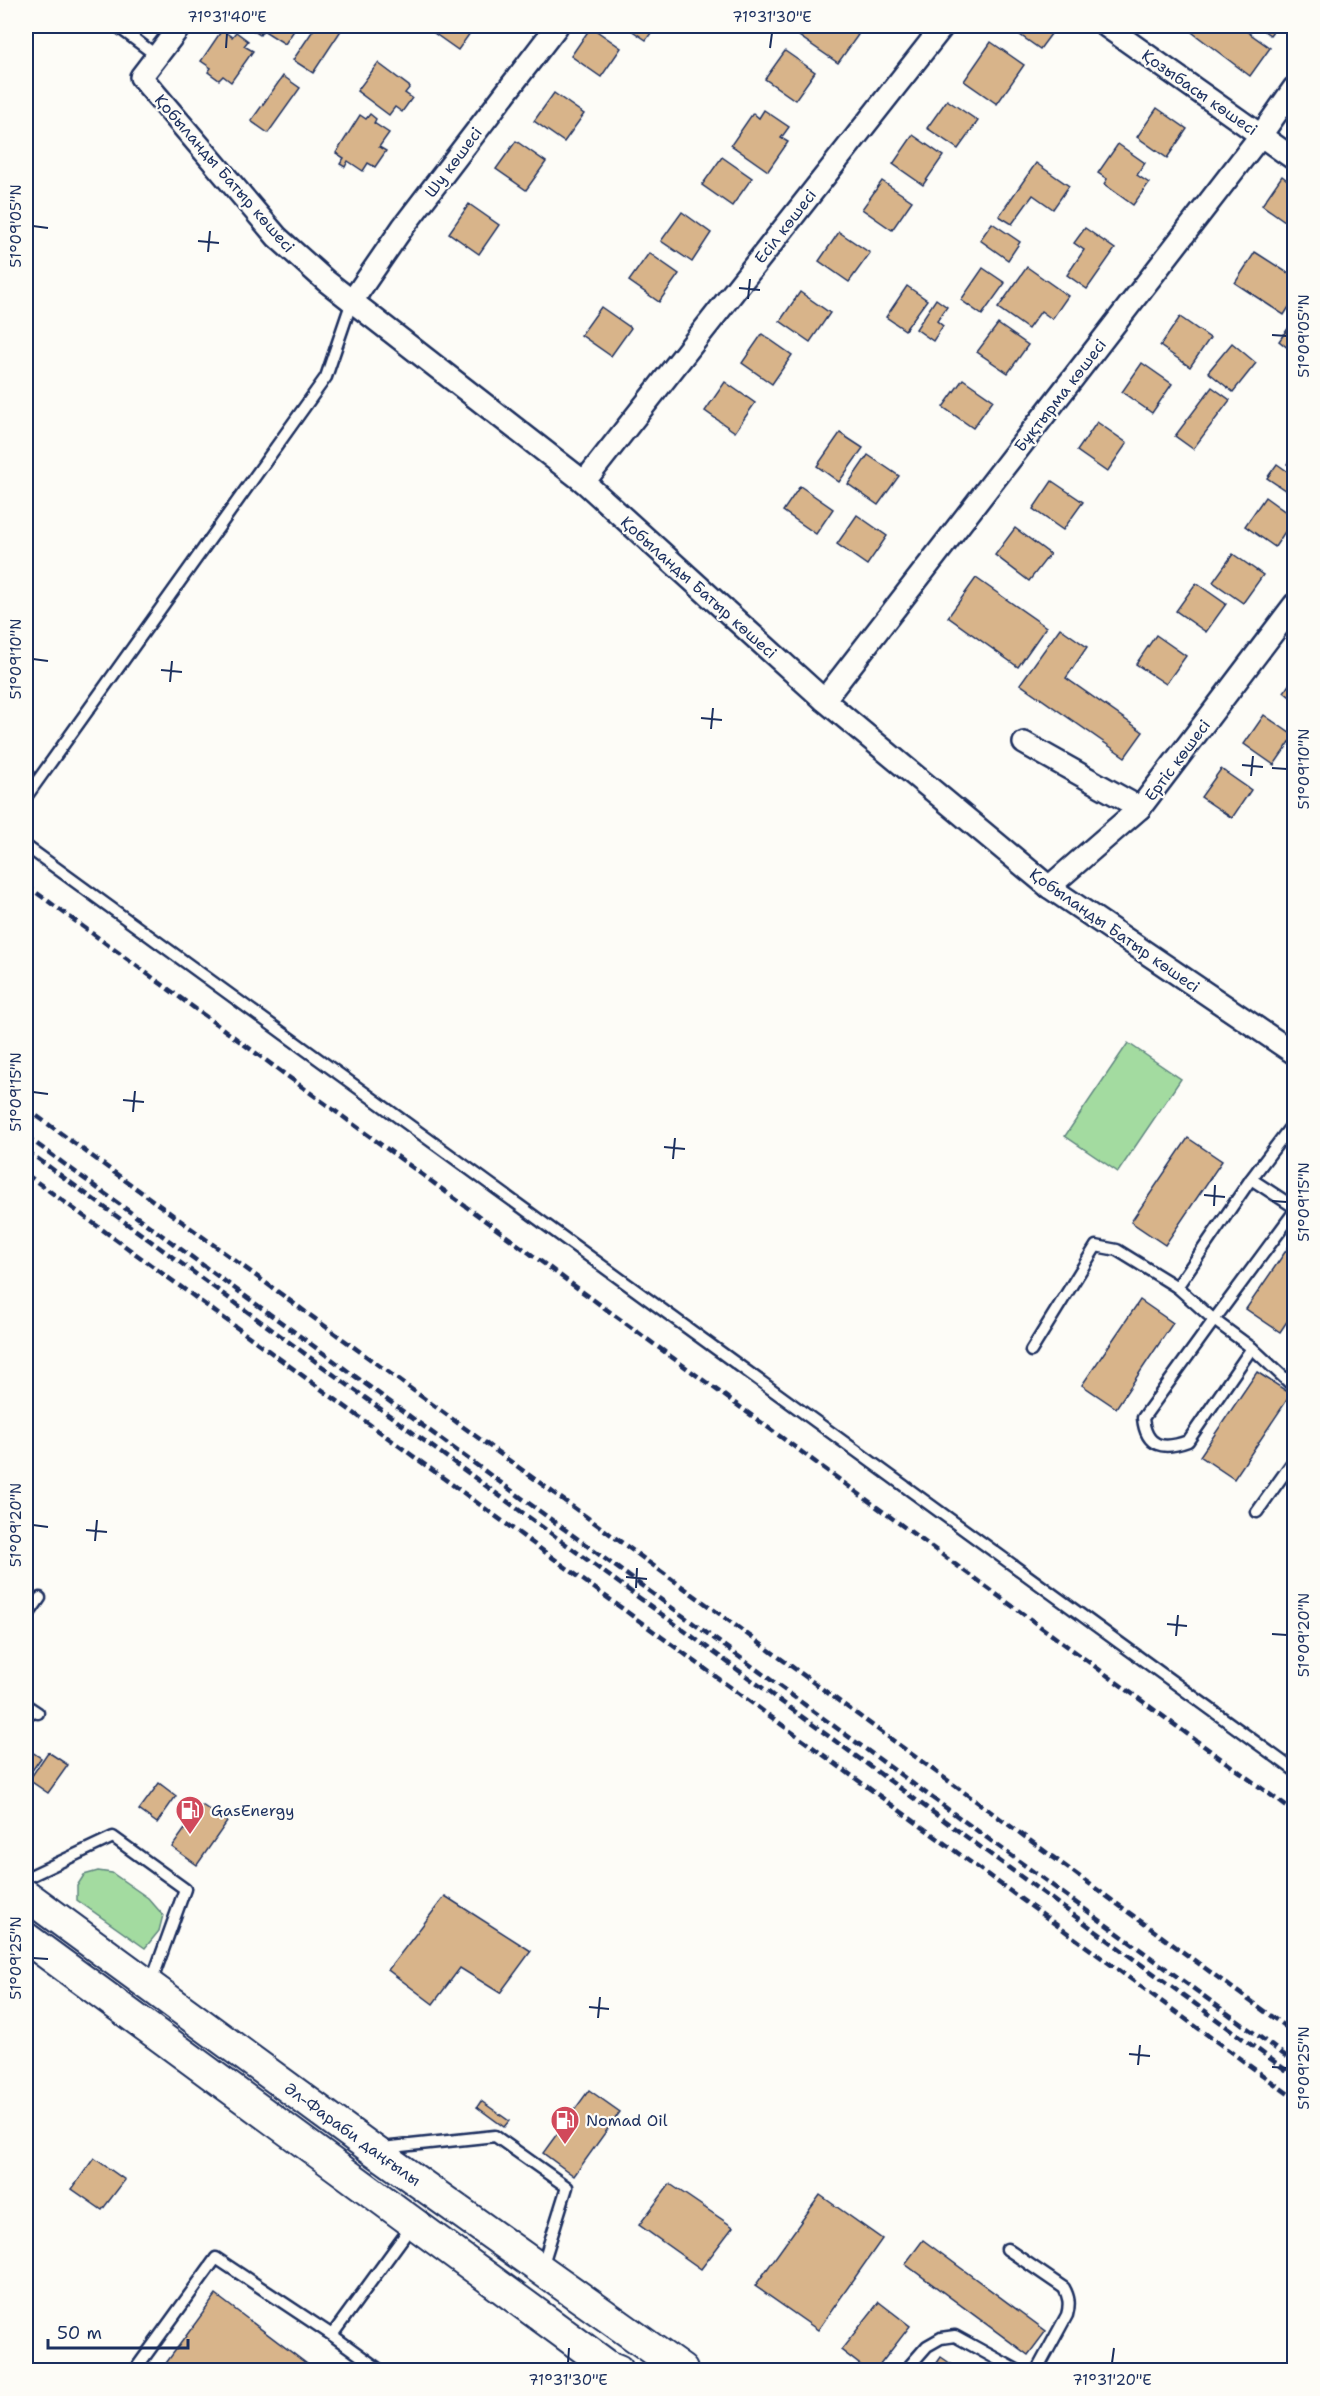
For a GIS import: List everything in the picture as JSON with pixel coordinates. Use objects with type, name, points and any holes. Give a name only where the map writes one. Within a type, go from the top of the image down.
[{"type":"main road","name":"Әл-Фараби даңғылы","points":[[26,1895],[372,2149],[682,2370]]},
{"type":"main road","points":[[26,1938],[616,2370]]},
{"type":"street","points":[[157,56],[180,26]]},
{"type":"street","name":"Шу көшесі","points":[[352,301],[403,227],[557,26]]},
{"type":"street","name":"Есіл көшесі","points":[[584,482],[943,26]]},
{"type":"street","name":"Қозыбасы көшесі","points":[[1106,26],[1294,159]]},
{"type":"street","name":"Қобыланды Батыр көшесі","points":[[157,56],[141,77],[277,237],[352,301],[584,482],[824,700],[1049,887],[1294,1053]]},
{"type":"street","name":"Бұқтырма көшесі","points":[[824,700],[1261,135],[1294,88]]},
{"type":"street","name":"Ертіс көшесі","points":[[1023,743],[1140,808],[1294,605]]},
{"type":"street","points":[[1049,887],[1140,808]]},
{"type":"lane","points":[[117,26],[157,56]]},
{"type":"lane","points":[[26,796],[326,377],[352,301]]},
{"type":"lane","points":[[26,846],[1294,1770]]},
{"type":"lane","points":[[1177,1287],[1251,1179],[1294,1122]]},
{"type":"lane","points":[[1251,1179],[1294,1207]]},
{"type":"lane","points":[[1252,1348],[1188,1441],[1173,1447],[1162,1446],[1152,1441],[1144,1432],[1143,1418],[1294,1212]]},
{"type":"lane","points":[[1032,1351],[1096,1246],[1117,1250],[1177,1287],[1214,1320],[1252,1348],[1294,1387]]},
{"type":"lane","points":[[1257,1512],[1294,1460]]},
{"type":"lane","points":[[26,1618],[40,1598]]},
{"type":"lane","points":[[26,1705],[38,1713]]},
{"type":"lane","points":[[26,1878],[113,1837],[185,1889],[149,1986]]},
{"type":"lane","points":[[372,2149],[495,2136],[567,2187],[541,2270]]},
{"type":"lane","points":[[332,2335],[413,2223]]},
{"type":"lane","points":[[1007,2249],[1064,2288],[1068,2295],[1067,2315],[1037,2370]]},
{"type":"lane","points":[[135,2370],[216,2258],[332,2335],[380,2370]]},
{"type":"lane","points":[[906,2370],[927,2346],[941,2338],[955,2336],[1001,2367],[1017,2370]]},
{"type":"green space","points":[[1128,1043],[1181,1079],[1118,1172],[1065,1136]]},
{"type":"green space","points":[[98,1871],[112,1873],[148,1898],[163,1915],[159,1931],[145,1948],[77,1900],[77,1886],[84,1875]]},
{"type":"building","points":[[246,26],[297,26],[285,44],[263,30],[260,35]]},
{"type":"building","points":[[316,26],[337,26],[342,29],[313,73],[293,60]]},
{"type":"building","points":[[424,26],[475,26],[458,50]]},
{"type":"building","points":[[625,26],[656,26],[646,40]]},
{"type":"building","points":[[807,26],[845,26],[858,35],[838,63],[799,36]]},
{"type":"building","points":[[1012,26],[1057,26],[1040,49],[1010,28]]},
{"type":"building","points":[[1186,26],[1239,26],[1270,48],[1250,76]]},
{"type":"building","points":[[1257,26],[1277,26],[1270,35]]},
{"type":"building","points":[[591,27],[621,48],[601,77],[571,56]]},
{"type":"building","points":[[222,30],[232,37],[236,32],[248,41],[244,46],[253,51],[231,82],[223,76],[219,80],[208,72],[211,68],[201,61]]},
{"type":"building","points":[[991,42],[1024,65],[997,104],[964,81]]},
{"type":"building","points":[[785,51],[815,72],[795,100],[765,79]]},
{"type":"building","points":[[378,63],[410,87],[405,93],[412,98],[402,112],[395,107],[389,115],[357,91]]},
{"type":"building","points":[[283,76],[300,88],[268,133],[251,121]]},
{"type":"building","points":[[554,93],[584,114],[564,142],[534,121]]},
{"type":"building","points":[[947,100],[978,121],[958,149],[927,128]]},
{"type":"building","points":[[1157,108],[1187,129],[1167,158],[1137,137]]},
{"type":"building","points":[[764,110],[789,127],[781,138],[788,142],[768,171],[731,145],[753,113],[759,118]]},
{"type":"building","points":[[370,114],[376,119],[374,123],[389,133],[379,147],[386,151],[375,167],[368,163],[363,171],[348,161],[345,167],[340,164],[344,158],[336,153],[360,115],[366,119]]},
{"type":"building","points":[[913,135],[943,156],[923,185],[893,164]]},
{"type":"building","points":[[516,141],[546,162],[526,190],[496,169]]},
{"type":"building","points":[[1118,144],[1145,163],[1137,175],[1149,183],[1133,205],[1104,184],[1107,179],[1098,173]]},
{"type":"building","points":[[722,157],[752,178],[732,206],[702,185]]},
{"type":"building","points":[[1036,163],[1069,186],[1053,209],[1033,195],[1012,224],[999,216]]},
{"type":"building","points":[[1282,176],[1294,185],[1294,222],[1292,226],[1262,205]]},
{"type":"building","points":[[882,181],[912,201],[892,230],[862,209]]},
{"type":"building","points":[[469,204],[499,225],[479,254],[449,233]]},
{"type":"building","points":[[682,212],[711,233],[692,262],[661,241]]},
{"type":"building","points":[[992,223],[1020,242],[1008,260],[980,240]]},
{"type":"building","points":[[1085,228],[1115,249],[1087,289],[1067,275],[1084,250],[1074,243]]},
{"type":"building","points":[[839,232],[870,253],[849,282],[819,261]]},
{"type":"building","points":[[1255,252],[1294,277],[1294,299],[1284,315],[1235,283]]},
{"type":"building","points":[[649,253],[679,274],[659,302],[629,281]]},
{"type":"building","points":[[1027,267],[1068,296],[1052,319],[1041,311],[1028,329],[998,308]]},
{"type":"building","points":[[983,268],[1005,283],[982,315],[961,300]]},
{"type":"building","points":[[907,286],[927,300],[905,330],[886,317]]},
{"type":"building","points":[[800,292],[830,313],[810,342],[780,321]]},
{"type":"building","points":[[936,299],[947,307],[937,321],[943,326],[933,341],[916,329]]},
{"type":"building","points":[[601,307],[631,328],[611,356],[581,335]]},
{"type":"building","points":[[1180,317],[1210,338],[1190,367],[1160,346]]},
{"type":"building","points":[[1294,320],[1294,350],[1293,352],[1279,341]]},
{"type":"building","points":[[998,324],[1028,345],[1008,373],[977,352]]},
{"type":"building","points":[[762,334],[792,355],[772,384],[742,363]]},
{"type":"building","points":[[1232,343],[1256,363],[1233,392],[1208,372]]},
{"type":"building","points":[[1142,363],[1172,384],[1152,413],[1122,392]]},
{"type":"building","points":[[963,379],[993,400],[973,428],[943,407]]},
{"type":"building","points":[[725,382],[755,403],[735,432],[705,411]]},
{"type":"building","points":[[1212,387],[1230,400],[1193,449],[1175,436]]},
{"type":"building","points":[[1097,422],[1127,443],[1107,472],[1077,451]]},
{"type":"building","points":[[840,433],[863,448],[839,482],[817,466]]},
{"type":"building","points":[[1294,452],[1294,469],[1287,464]]},
{"type":"building","points":[[868,455],[899,476],[878,505],[848,484]]},
{"type":"building","points":[[1277,464],[1294,476],[1294,496],[1267,478]]},
{"type":"building","points":[[1052,481],[1083,502],[1063,530],[1033,509]]},
{"type":"building","points":[[800,486],[833,509],[816,534],[783,511]]},
{"type":"building","points":[[1265,497],[1294,518],[1275,547],[1245,526]]},
{"type":"building","points":[[857,515],[887,536],[867,565],[837,544]]},
{"type":"building","points":[[1015,528],[1050,554],[1029,581],[995,555]]},
{"type":"building","points":[[1233,554],[1263,575],[1243,603],[1213,582]]},
{"type":"building","points":[[976,578],[1046,627],[1018,667],[948,617]]},
{"type":"building","points":[[1196,583],[1226,604],[1206,632],[1176,611]]},
{"type":"building","points":[[1060,628],[1087,647],[1066,678],[1143,732],[1125,757],[1020,684]]},
{"type":"building","points":[[1156,635],[1186,656],[1166,684],[1136,664]]},
{"type":"building","points":[[1294,677],[1294,700],[1284,692]]},
{"type":"building","points":[[1264,715],[1294,736],[1274,765],[1244,744]]},
{"type":"building","points":[[1221,769],[1251,790],[1232,818],[1201,797]]},
{"type":"building","points":[[1188,1138],[1222,1161],[1165,1245],[1131,1222]]},
{"type":"building","points":[[1294,1239],[1294,1311],[1280,1332],[1246,1309]]},
{"type":"building","points":[[1140,1300],[1173,1323],[1116,1408],[1082,1385]]},
{"type":"building","points":[[1257,1372],[1291,1394],[1234,1479],[1200,1456]]},
{"type":"building","points":[[1294,1527],[1294,1539],[1289,1535]]},
{"type":"building","points":[[26,1748],[41,1758],[26,1779]]},
{"type":"building","points":[[48,1752],[68,1765],[48,1793],[29,1780]]},
{"type":"building","points":[[159,1783],[176,1796],[157,1823],[139,1810]]},
{"type":"building","points":[[202,1805],[227,1822],[197,1865],[172,1847]]},
{"type":"building","points":[[445,1896],[531,1951],[500,1993],[460,1968],[433,2004],[388,1970]]},
{"type":"building","points":[[589,2090],[620,2112],[574,2176],[543,2153]]},
{"type":"building","points":[[481,2101],[509,2121],[504,2127],[477,2107]]},
{"type":"building","points":[[94,2158],[125,2180],[102,2210],[72,2189]]},
{"type":"building","points":[[670,2184],[733,2227],[701,2269],[639,2225]]},
{"type":"building","points":[[820,2195],[882,2239],[818,2330],[755,2286]]},
{"type":"building","points":[[923,2240],[1046,2331],[1028,2355],[905,2264]]},
{"type":"building","points":[[216,2295],[315,2370],[161,2370]]},
{"type":"building","points":[[879,2302],[910,2326],[876,2370],[867,2370],[841,2350]]},
{"type":"building","points":[[941,2357],[960,2370],[932,2370]]},
{"type":"railway","points":[[26,885],[1294,1812]]},
{"type":"railway","points":[[26,1108],[1294,2033]]},
{"type":"railway","points":[[26,1136],[1294,2062]]},
{"type":"railway","points":[[26,1150],[1294,2076]]},
{"type":"railway","points":[[26,1174],[1294,2098]]},
{"type":"place","name":"GasEnergy","points":[[190,1836]]},
{"type":"place","name":"Nomad Oil","points":[[565,2146]]}]
